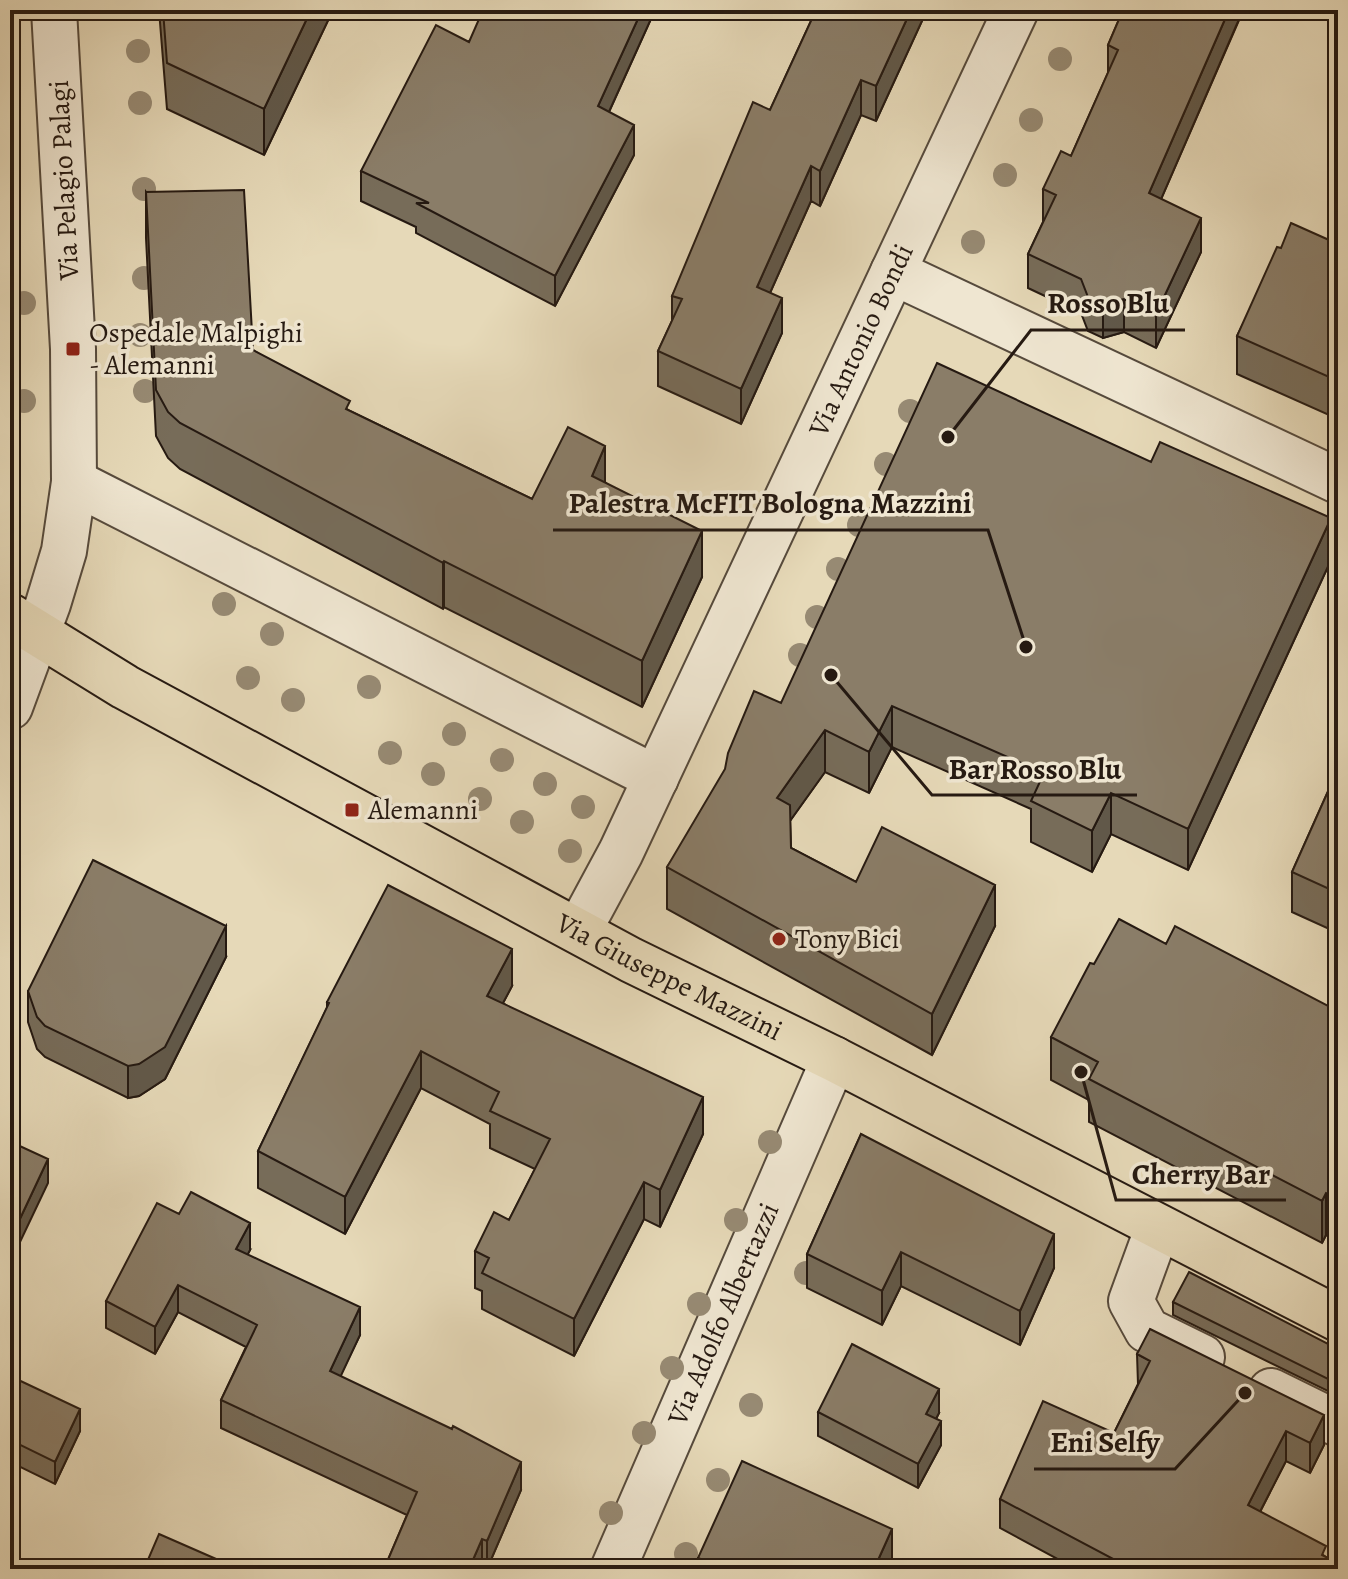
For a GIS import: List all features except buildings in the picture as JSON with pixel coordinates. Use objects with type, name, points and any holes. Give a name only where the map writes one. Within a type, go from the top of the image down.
[{"type":"main road","name":"Via Giuseppe Mazzini","points":[[24,624],[125,687],[631,960],[834,1059],[1338,1319]]},
{"type":"street","name":"Via Pelagio Palagi","points":[[10,707],[24,624],[64,551],[74,482],[74,357],[54,10]]},
{"type":"street","name":"Via Antonio Bondi","points":[[579,930],[621,852],[1016,10]]},
{"type":"street","points":[[893,272],[1338,481]]},
{"type":"street","points":[[74,482],[656,778]]},
{"type":"street","name":"Via Adolfo Albertazzi","points":[[613,1569],[834,1059]]},
{"type":"street","points":[[1158,1227],[1131,1301],[1147,1330],[1338,1424]]},
{"type":"place","name":"Ospedale Malpighi - Alemanni","points":[[73,349]]},
{"type":"place","name":"Rosso Blu","points":[[948,437]]},
{"type":"place","name":"Palestra McFIT Bologna Mazzini","points":[[1026,647]]},
{"type":"place","name":"Bar Rosso Blu","points":[[831,675]]},
{"type":"place","name":"Alemanni","points":[[352,810]]},
{"type":"place","name":"Tony Bici","points":[[779,939]]},
{"type":"place","name":"Cherry Bar","points":[[1081,1072]]},
{"type":"place","name":"Eni Selfy","points":[[1245,1393]]}]
